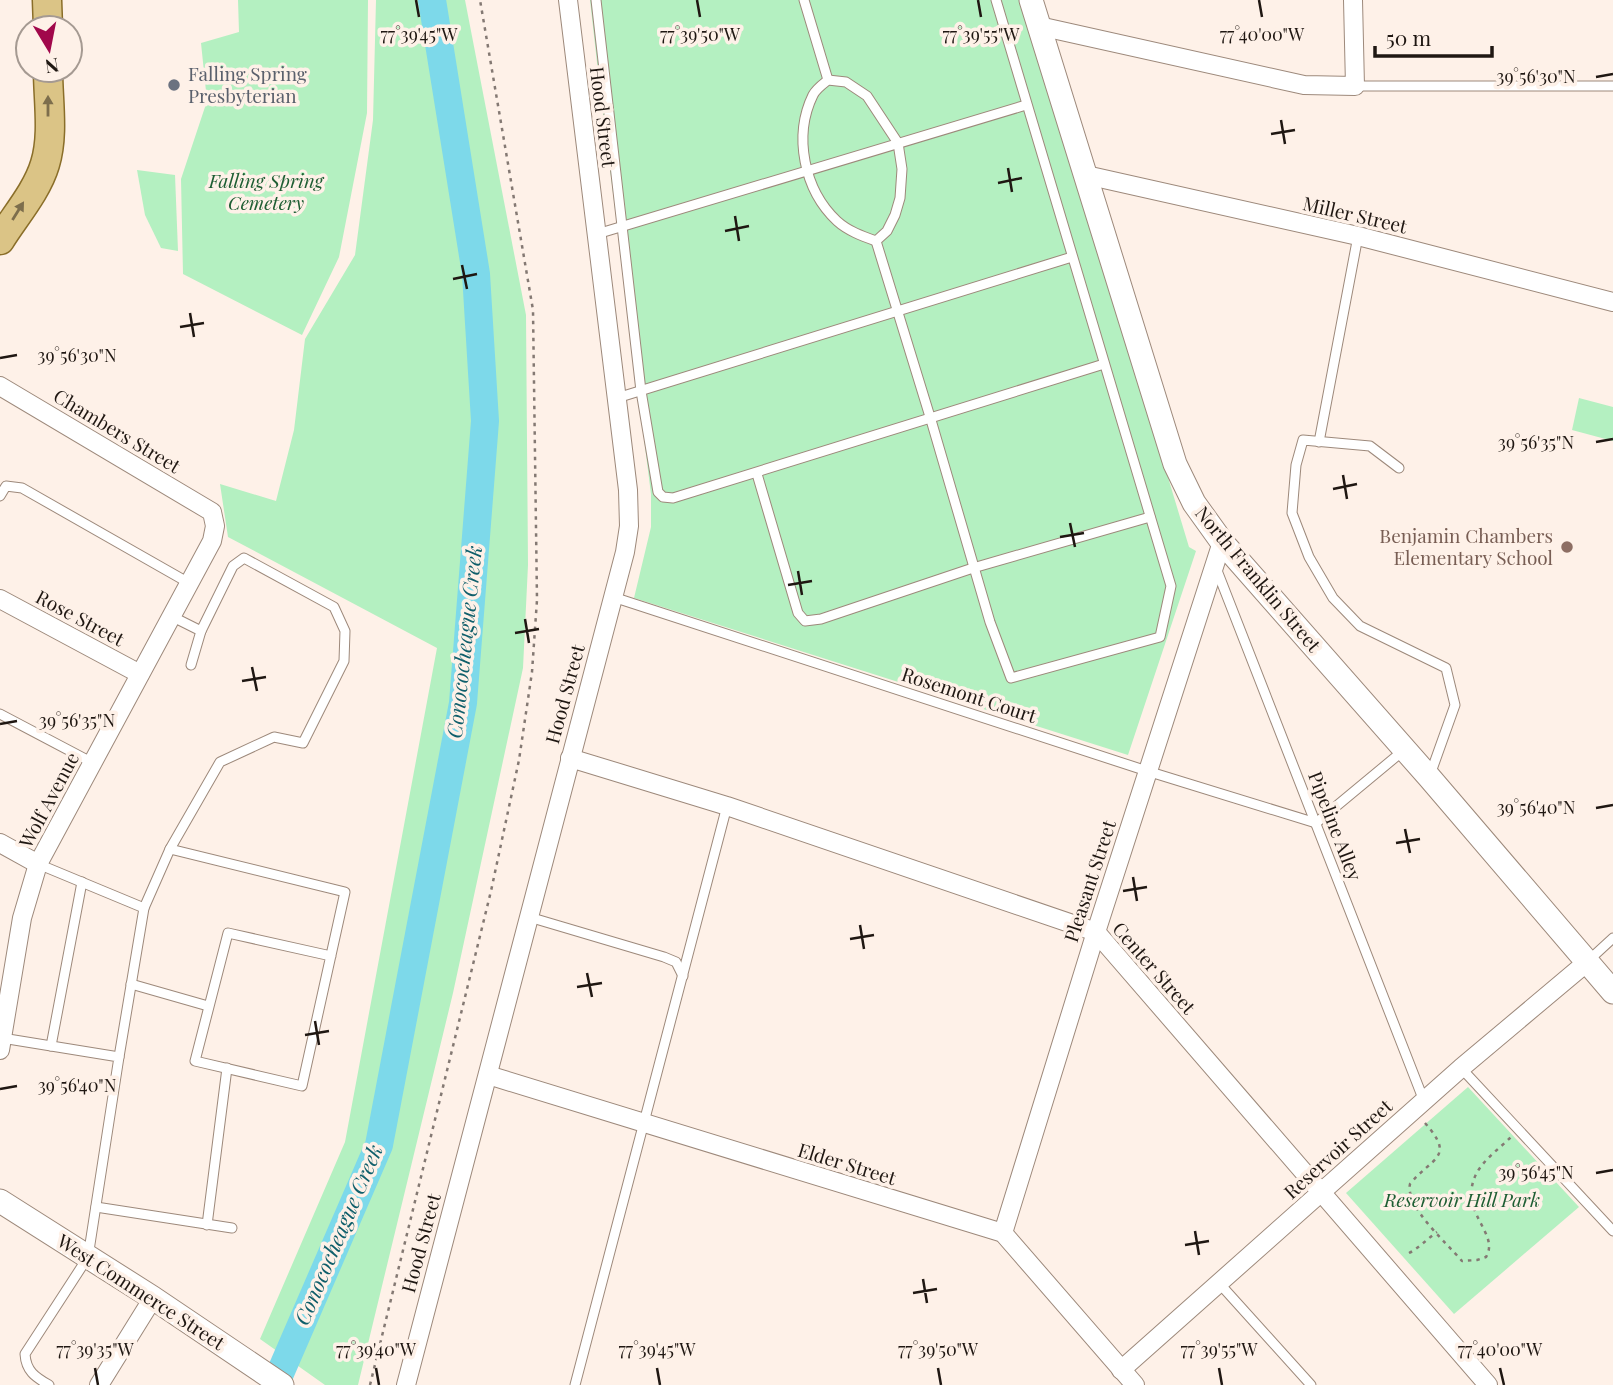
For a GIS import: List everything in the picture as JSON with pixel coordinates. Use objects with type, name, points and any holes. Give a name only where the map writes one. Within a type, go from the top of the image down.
[{"type":"main road","points":[[0,240],[42,172],[49,141],[48,84]]},
{"type":"street","name":"Hood Street","points":[[406,1385],[625,552],[629,526],[628,490],[568,0]]},
{"type":"street","name":"North Franklin Street","points":[[1031,0],[1175,464],[1218,553],[1429,777],[1613,992]]},
{"type":"street","points":[[1039,26],[1304,85],[1355,86],[1353,0]]},
{"type":"street","name":"Miller Street","points":[[1086,175],[1358,236],[1613,302]]},
{"type":"street","name":"Chambers Street","points":[[0,386],[212,512]]},
{"type":"street","name":"Wolf Avenue","points":[[1,1044],[6,980],[38,864],[212,541],[215,526],[212,512]]},
{"type":"street","name":"Pleasant Street","points":[[1003,1233],[1218,553]]},
{"type":"street","name":"Rose Street","points":[[0,599],[140,674]]},
{"type":"street","name":"Center Street","points":[[570,758],[727,806],[1096,932],[1488,1385]]},
{"type":"street","points":[[0,843],[38,864]]},
{"type":"street","name":"Reservoir Street","points":[[1121,1370],[1461,1068],[1586,963]]},
{"type":"street","name":"Elder Street","points":[[488,1075],[1003,1233]]},
{"type":"street","name":"West Commerce Street","points":[[0,1201],[153,1298],[282,1385]]},
{"type":"street","points":[[1003,1233],[1135,1385]]},
{"type":"street","points":[[99,1385],[153,1298]]},
{"type":"lane","points":[[596,0],[641,391],[658,492],[663,497],[673,498],[757,474],[1104,364]]},
{"type":"lane","points":[[804,0],[828,80]]},
{"type":"lane","points":[[876,241],[973,568],[1011,678],[1160,637],[1171,586],[996,0]]},
{"type":"lane","points":[[828,80],[846,82],[866,96],[898,143],[902,169],[900,198],[887,231],[876,241],[858,235],[838,222],[821,202],[806,171],[804,122],[813,93],[828,80]]},
{"type":"lane","points":[[1355,86],[1613,86]]},
{"type":"lane","points":[[597,234],[1026,105]]},
{"type":"lane","points":[[1320,442],[1358,236]]},
{"type":"lane","points":[[617,398],[1072,257]]},
{"type":"lane","points":[[1399,468],[1370,446],[1303,440],[1296,465],[1292,513],[1309,557],[1333,598],[1360,626],[1446,668],[1455,705],[1429,777]]},
{"type":"lane","points":[[757,474],[798,613],[805,621],[821,619],[973,568],[1150,517]]},
{"type":"lane","points":[[0,496],[6,486],[22,488],[189,583]]},
{"type":"lane","name":"Pipeline Alley","points":[[1218,553],[1316,823],[1424,1101]]},
{"type":"lane","points":[[49,1385],[29,1371],[24,1354],[88,1257],[144,908],[170,849],[220,762],[274,737],[303,743],[344,661],[345,631],[334,607],[244,558],[233,566],[201,631],[191,665]]},
{"type":"lane","name":"Rosemont Court","points":[[612,597],[1147,771],[1316,823]]},
{"type":"lane","points":[[171,616],[201,631]]},
{"type":"lane","points":[[0,714],[93,764]]},
{"type":"lane","points":[[1316,823],[1404,750]]},
{"type":"lane","points":[[575,1385],[727,806]]},
{"type":"lane","points":[[170,849],[345,892],[331,956],[302,1086],[195,1061],[228,933],[331,956]]},
{"type":"lane","points":[[38,864],[144,908]]},
{"type":"lane","points":[[51,1046],[82,882]]},
{"type":"lane","points":[[528,917],[664,957],[676,962],[683,976]]},
{"type":"lane","points":[[1586,963],[1613,939]]},
{"type":"lane","points":[[131,984],[208,1006]]},
{"type":"lane","points":[[1,1044],[51,1046],[119,1056]]},
{"type":"lane","points":[[208,1225],[227,1068]]},
{"type":"lane","points":[[1461,1068],[1613,1231]]},
{"type":"lane","points":[[96,1208],[232,1228]]},
{"type":"lane","points":[[1219,1283],[1311,1385]]},
{"type":"path","points":[[370,1385],[491,891],[519,760],[532,672],[537,600],[533,310],[480,0]]},
{"type":"path","points":[[1425,1123],[1439,1140],[1441,1148],[1438,1156],[1410,1184],[1409,1191],[1414,1205],[1462,1261],[1486,1257],[1491,1249],[1491,1242],[1475,1216],[1472,1202],[1474,1179],[1488,1159],[1518,1129]]},
{"type":"path","points":[[1409,1253],[1437,1232]]},
{"type":"green space","name":"Falling Spring Cemetery","points":[[238,0],[368,0],[367,113],[339,257],[302,335],[183,274],[181,179],[207,101],[201,43],[239,32]]},
{"type":"green space","points":[[376,0],[465,0],[526,315],[528,565],[523,668],[453,993],[358,1385],[325,1385],[260,1339],[345,1142],[437,648],[228,537],[220,484],[276,501],[294,430],[305,339],[355,255],[373,120]]},
{"type":"green space","points":[[590,0],[1024,0],[1189,547],[1196,551],[1128,755],[634,598],[651,527],[651,494]]},
{"type":"green space","points":[[137,170],[175,175],[178,251],[161,248],[145,215]]},
{"type":"green space","points":[[1579,398],[1613,407],[1613,441],[1572,430]]},
{"type":"green space","name":"Reservoir Hill Park","points":[[1468,1087],[1579,1207],[1454,1314],[1346,1193]]},
{"type":"waterway","name":"Conococheague Creek","points":[[275,1385],[379,1145],[463,703],[485,421],[476,274],[432,0]]},
{"type":"place","name":"Falling Spring Presbyterian","points":[[174,85]]},
{"type":"place","name":"Benjamin Chambers Elementary School","points":[[1567,547]]}]
